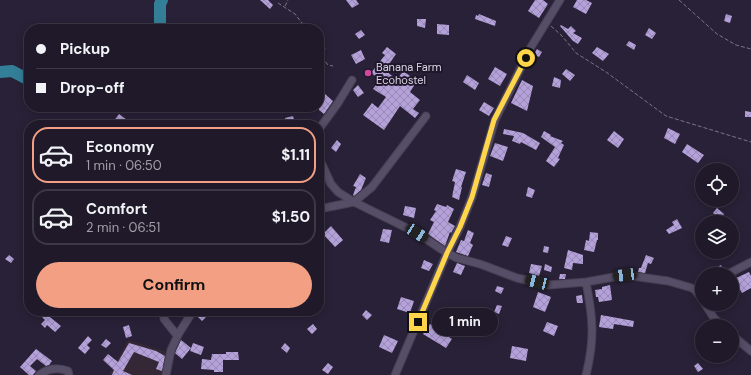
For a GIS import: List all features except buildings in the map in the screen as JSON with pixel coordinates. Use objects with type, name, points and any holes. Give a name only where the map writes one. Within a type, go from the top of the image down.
[{"type":"street","points":[[395,375],[472,197],[494,120],[531,47],[560,0]]},
{"type":"street","points":[[324,122],[352,80]]},
{"type":"street","points":[[324,208],[354,202],[372,187],[426,116]]},
{"type":"street","points":[[324,169],[332,186],[338,192],[354,202],[413,230],[457,258],[480,264],[517,278],[549,285],[586,282],[610,277],[633,275],[668,281],[695,290]]},
{"type":"street","points":[[739,268],[751,262]]},
{"type":"street","points":[[586,282],[591,306],[593,332],[586,375]]},
{"type":"street","points":[[164,316],[164,319],[176,334]]},
{"type":"street","points":[[166,375],[172,350],[179,333],[190,316]]},
{"type":"street","points":[[739,341],[751,351]]},
{"type":"street","points":[[38,375],[46,371],[56,369],[68,371],[69,375]]},
{"type":"path","points":[[285,6],[288,0]]},
{"type":"path","points":[[679,0],[717,34],[736,45],[751,49]]},
{"type":"path","points":[[278,3],[285,6],[295,14],[304,24]]},
{"type":"path","points":[[546,21],[562,36],[576,53],[606,72],[666,116],[751,142]]},
{"type":"path","points":[[324,60],[328,65],[333,66]]},
{"type":"shaded area","points":[[128,340],[167,352],[163,375],[109,375]]},
{"type":"waterway","points":[[160,24],[160,4],[162,0]]},
{"type":"waterway","points":[[0,72],[12,71],[24,77]]},
{"type":"place","name":"Banana Farm Ecohostel","points":[[368,73]]},
{"type":"route","points":[[418,322],[472,197],[494,120],[526,58]]}]
